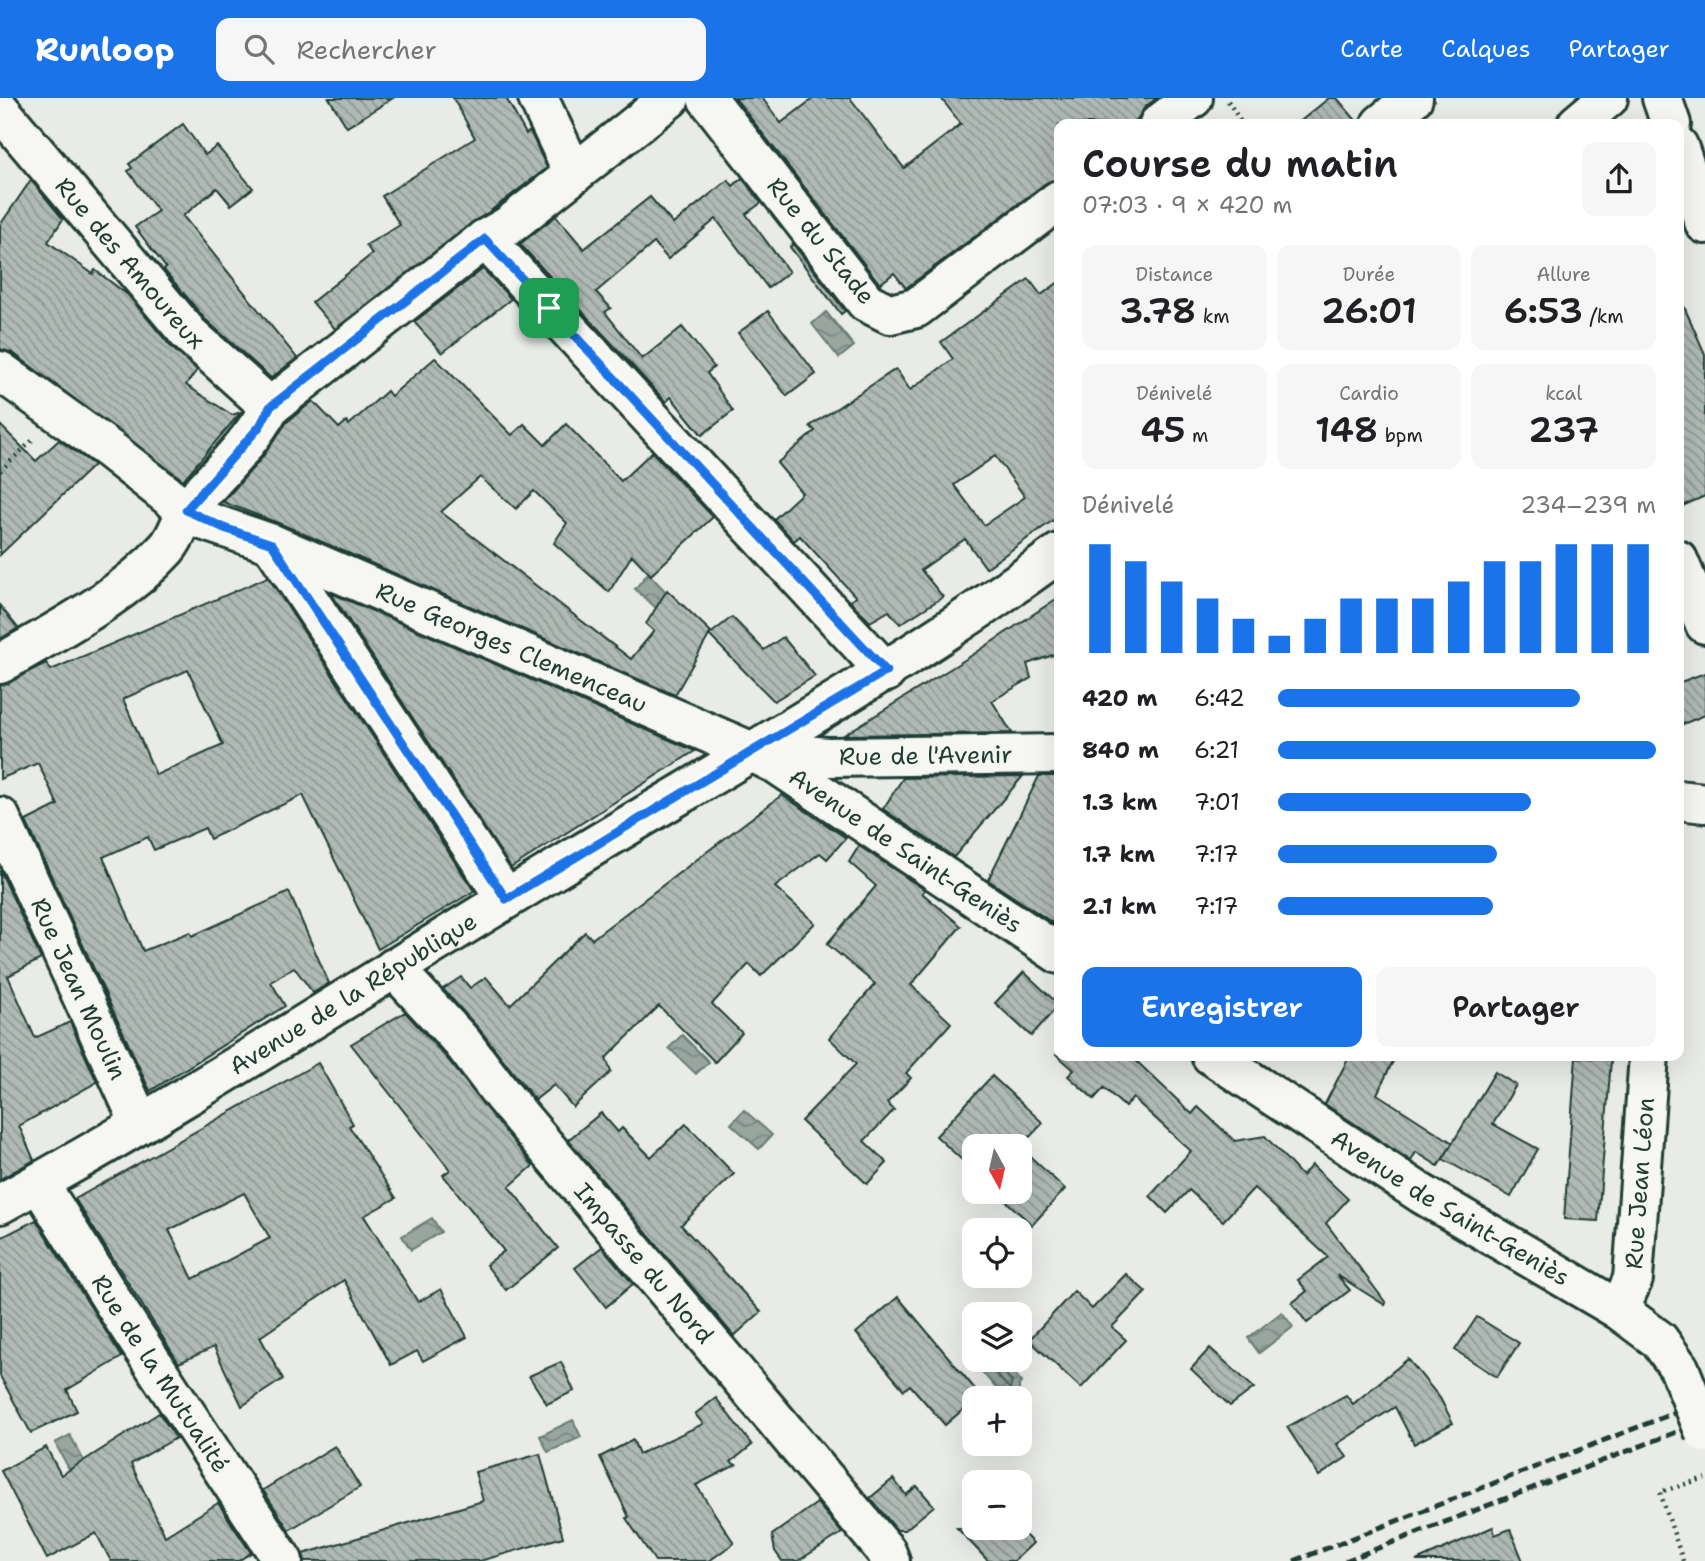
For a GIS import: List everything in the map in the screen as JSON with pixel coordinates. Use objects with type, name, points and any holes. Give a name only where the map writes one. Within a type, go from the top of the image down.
[{"type":"street","points":[[538,98],[574,174]]},
{"type":"street","points":[[0,664],[133,580],[167,547],[179,531],[186,510],[260,426],[270,407],[485,239],[508,226],[670,98]]},
{"type":"street","name":"Rue du Stade","points":[[706,98],[866,302],[890,314],[916,308],[1054,204]]},
{"type":"street","points":[[1166,119],[1193,98]]},
{"type":"street","points":[[1387,119],[1413,98]]},
{"type":"street","points":[[1583,119],[1608,98]]},
{"type":"street","points":[[1662,98],[1669,119]]},
{"type":"street","name":"Rue des Amoureux","points":[[0,110],[189,334],[270,407]]},
{"type":"street","points":[[1684,163],[1705,224]]},
{"type":"street","points":[[485,239],[886,671]]},
{"type":"street","name":"Rue Georges Clemenceau","points":[[2,375],[110,450],[186,510],[224,528],[272,544],[751,751]]},
{"type":"street","points":[[272,544],[506,899]]},
{"type":"street","name":"Avenue de la République","points":[[0,1205],[140,1124],[506,899],[886,671],[1054,556]]},
{"type":"street","points":[[1684,574],[1705,624]]},
{"type":"street","name":"Rue de l'Avenir","points":[[751,751],[827,757],[1054,754]]},
{"type":"street","name":"Avenue de Saint-Geniès","points":[[751,751],[778,765],[1054,951]]},
{"type":"street","points":[[1684,801],[1705,803]]},
{"type":"street","name":"Rue Jean Moulin","points":[[0,817],[140,1124]]},
{"type":"street","name":"Impasse du Nord","points":[[394,968],[462,1042],[503,1096],[824,1477],[890,1561]]},
{"type":"street","name":"Avenue de Saint-Geniès","points":[[1220,1061],[1422,1194],[1619,1310],[1659,1340],[1679,1368],[1705,1433]]},
{"type":"street","name":"Rue Jean Léon","points":[[1619,1310],[1633,1279],[1649,1061]]},
{"type":"street","name":"Rue de la Mutualité","points":[[39,1183],[122,1318],[283,1561]]},
{"type":"path","points":[[1227,98],[1239,119]]},
{"type":"path","points":[[0,471],[44,429]]},
{"type":"path","points":[[1683,1561],[1660,1492],[1705,1478]]},
{"type":"water","points":[[826,312],[854,346],[839,358],[812,324]]},
{"type":"water","points":[[648,573],[666,592],[656,608],[635,589]]},
{"type":"water","points":[[682,1035],[709,1062],[696,1074],[669,1048]]},
{"type":"water","points":[[744,1110],[772,1135],[759,1149],[731,1124]]},
{"type":"water","points":[[432,1218],[441,1232],[411,1250],[402,1236]]},
{"type":"water","points":[[1282,1312],[1293,1327],[1259,1353],[1248,1338]]},
{"type":"water","points":[[982,1372],[1013,1372],[1022,1382],[1019,1386],[994,1386]]},
{"type":"water","points":[[573,1420],[581,1437],[548,1452],[540,1436]]},
{"type":"water","points":[[70,1435],[90,1472],[75,1480],[55,1443]]},
{"type":"building","points":[[329,98],[393,98],[347,127]]},
{"type":"building","points":[[453,98],[506,98],[526,134],[530,131],[547,168],[335,329],[312,302],[372,254],[366,245],[400,225],[382,196],[475,138]]},
{"type":"building","points":[[735,98],[762,98],[781,123],[814,98],[850,98],[904,168],[961,124],[941,98],[1157,98],[1145,107],[1137,119],[1054,119],[1054,181],[1046,183],[906,288],[894,273],[880,284]]},
{"type":"building","points":[[1329,98],[1337,98],[1355,119],[1303,119]]},
{"type":"building","points":[[183,124],[205,155],[217,146],[253,188],[231,205],[217,188],[183,216],[297,358],[271,378],[205,319],[164,270],[166,268],[135,227],[158,211],[128,171],[132,168],[129,164]]},
{"type":"building","points":[[742,178],[761,203],[746,214],[789,272],[768,288],[716,219],[668,259],[654,243],[596,292],[611,308],[605,312],[642,359],[682,327],[714,367],[707,373],[733,411],[702,435],[671,397],[666,402],[520,244],[556,216],[584,249],[650,197],[673,224],[728,180],[733,186]]},
{"type":"building","points":[[31,180],[63,219],[48,242],[93,274],[95,270],[128,295],[172,348],[197,370],[186,385],[232,415],[241,412],[183,480],[13,353],[0,349],[0,225]]},
{"type":"building","points":[[793,244],[845,311],[841,314],[790,247]]},
{"type":"building","points":[[483,269],[511,299],[442,353],[414,322]]},
{"type":"building","points":[[1029,279],[1041,295],[1054,286],[1054,520],[986,568],[965,539],[921,570],[943,597],[900,624],[889,611],[870,622],[850,601],[856,597],[800,536],[794,541],[774,519],[802,493],[777,463],[815,431],[810,426],[896,369],[910,390],[953,359],[941,342]],"holes":[[[995,456],[1025,497],[984,525],[954,485]]]},
{"type":"building","points":[[1684,307],[1705,354],[1705,496],[1684,505]]},
{"type":"building","points":[[768,311],[816,374],[787,396],[738,333]]},
{"type":"building","points":[[435,358],[512,435],[524,424],[545,445],[566,424],[621,481],[652,452],[713,517],[651,575],[632,555],[609,592],[554,543],[567,523],[534,491],[516,509],[480,477],[441,512],[631,659],[654,631],[646,624],[667,590],[711,632],[675,695],[281,524],[223,502],[262,458],[287,422],[313,401],[339,428],[347,421],[349,425],[387,391],[391,396]]},
{"type":"building","points":[[0,425],[36,461],[59,440],[94,465],[0,555]]},
{"type":"building","points":[[268,577],[474,891],[378,949],[303,795],[210,839],[205,828],[154,850],[148,837],[103,857],[143,951],[190,932],[192,936],[289,892],[329,983],[313,993],[294,967],[271,982],[285,1006],[150,1091],[26,821],[58,805],[38,763],[0,779],[0,686],[46,663],[51,670]],"holes":[[[188,670],[223,745],[156,775],[123,699]]]},
{"type":"building","points":[[331,593],[695,751],[511,868]]},
{"type":"building","points":[[1054,600],[1054,655],[1027,664],[1031,678],[992,701],[1012,733],[844,735]]},
{"type":"building","points":[[0,606],[18,628],[0,639]]},
{"type":"building","points":[[732,617],[764,650],[783,637],[815,676],[774,701],[709,635]]},
{"type":"building","points":[[1705,673],[1705,715],[1684,724],[1684,681]]},
{"type":"building","points":[[1023,776],[954,857],[883,809],[903,778]]},
{"type":"building","points":[[1039,776],[1054,776],[1054,924],[988,880]]},
{"type":"building","points":[[782,795],[846,838],[827,859],[820,853],[775,887],[815,923],[761,976],[749,964],[712,1004],[742,1033],[715,1062],[659,1006],[606,1058],[611,1072],[573,1107],[554,1085],[535,1100],[479,1029],[443,989],[461,977],[470,988],[486,977],[510,1005],[585,932],[592,939]]},
{"type":"building","points":[[859,846],[925,890],[922,893],[961,926],[911,985],[951,1023],[906,1073],[911,1078],[887,1103],[894,1110],[864,1141],[887,1163],[867,1184],[801,1121],[856,1064],[829,1038],[875,984],[827,944],[876,886],[849,862]]},
{"type":"building","points":[[0,870],[41,959],[8,976],[35,1038],[70,1022],[97,1082],[19,1126],[34,1160],[0,1179]]},
{"type":"building","points":[[1024,972],[1054,1000],[1054,1011],[1031,1036],[995,1003]]},
{"type":"building","points":[[405,1012],[445,1056],[533,1166],[509,1187],[558,1248],[506,1290],[486,1265],[504,1251],[443,1175],[450,1170],[351,1044]]},
{"type":"building","points":[[1064,1061],[1136,1061],[1192,1114],[1198,1107],[1235,1141],[1265,1136],[1302,1176],[1312,1165],[1348,1199],[1326,1223],[1385,1305],[1337,1275],[1350,1290],[1307,1323],[1292,1303],[1307,1291],[1298,1280],[1328,1257],[1254,1188],[1223,1221],[1189,1190],[1167,1213],[1150,1196],[1191,1151],[1133,1098],[1125,1107],[1104,1088],[1094,1099],[1068,1076],[1074,1070]]},
{"type":"building","points":[[1347,1061],[1393,1061],[1377,1094],[1453,1143],[1438,1166],[1416,1152],[1411,1161],[1325,1104]]},
{"type":"building","points":[[1576,1061],[1611,1061],[1598,1221],[1564,1219]]},
{"type":"building","points":[[318,1063],[353,1124],[349,1126],[396,1198],[364,1216],[418,1302],[441,1289],[467,1337],[423,1361],[417,1351],[391,1365],[344,1280],[260,1337],[283,1379],[242,1406],[214,1347],[179,1363],[75,1199]],"holes":[[[244,1193],[270,1238],[193,1279],[169,1230]]]},
{"type":"building","points":[[1495,1072],[1516,1085],[1493,1124],[1538,1149],[1511,1197],[1443,1159]]},
{"type":"building","points":[[992,1076],[1043,1123],[1032,1134],[962,1134],[962,1160],[936,1136]]},
{"type":"building","points":[[601,1113],[618,1132],[622,1128],[651,1157],[686,1124],[734,1174],[681,1225],[761,1312],[734,1336],[568,1140]]},
{"type":"building","points":[[1032,1158],[1065,1189],[1032,1225],[1032,1218],[1024,1218],[1009,1204],[1032,1204]]},
{"type":"building","points":[[36,1220],[122,1357],[67,1390],[77,1411],[31,1433],[0,1376],[0,1238]]},
{"type":"building","points":[[602,1247],[633,1284],[606,1307],[575,1268]]},
{"type":"building","points":[[1126,1274],[1146,1292],[1112,1327],[1126,1340],[1081,1388],[1032,1343],[1032,1337],[1074,1291],[1092,1309]]},
{"type":"building","points":[[898,1297],[972,1386],[962,1386],[962,1410],[945,1425],[910,1385],[904,1390],[856,1333]]},
{"type":"building","points":[[1477,1317],[1519,1343],[1497,1377],[1455,1350]]},
{"type":"building","points":[[1210,1348],[1254,1388],[1230,1406],[1191,1369]]},
{"type":"building","points":[[1408,1359],[1440,1398],[1453,1423],[1414,1444],[1395,1407],[1337,1444],[1347,1457],[1319,1476],[1287,1427],[1346,1395],[1353,1404]]},
{"type":"building","points":[[561,1362],[574,1391],[547,1404],[529,1376]]},
{"type":"building","points":[[716,1398],[752,1445],[731,1462],[736,1465],[696,1485],[734,1543],[709,1561],[655,1561],[626,1518],[629,1517],[600,1457],[633,1440],[639,1454],[703,1424],[695,1414]]},
{"type":"building","points":[[159,1413],[176,1438],[131,1464],[165,1536],[218,1503],[251,1553],[238,1561],[111,1561],[96,1533],[47,1559],[1,1471],[46,1447],[61,1475]]},
{"type":"building","points":[[335,1446],[360,1487],[289,1530],[263,1490]]},
{"type":"building","points":[[540,1454],[563,1537],[480,1561],[305,1561],[303,1554],[483,1501],[475,1472]]},
{"type":"building","points":[[893,1479],[906,1495],[917,1486],[934,1506],[905,1530],[897,1530],[870,1498]]},
{"type":"building","points":[[817,1503],[842,1533],[798,1561],[782,1561],[775,1551],[772,1535]]},
{"type":"building","points":[[1493,1527],[1495,1535],[1510,1529],[1523,1561],[1416,1561]]},
{"type":"building","points":[[968,1540],[1030,1540],[1033,1543],[1014,1561],[988,1561]]},
{"type":"railway","points":[[1294,1561],[1705,1401]]},
{"type":"railway","points":[[1345,1561],[1705,1421]]},
{"type":"route","points":[[485,239],[549,308],[886,671],[506,899],[272,544],[205,521],[186,510],[260,426],[270,407],[331,356],[485,239]]}]
